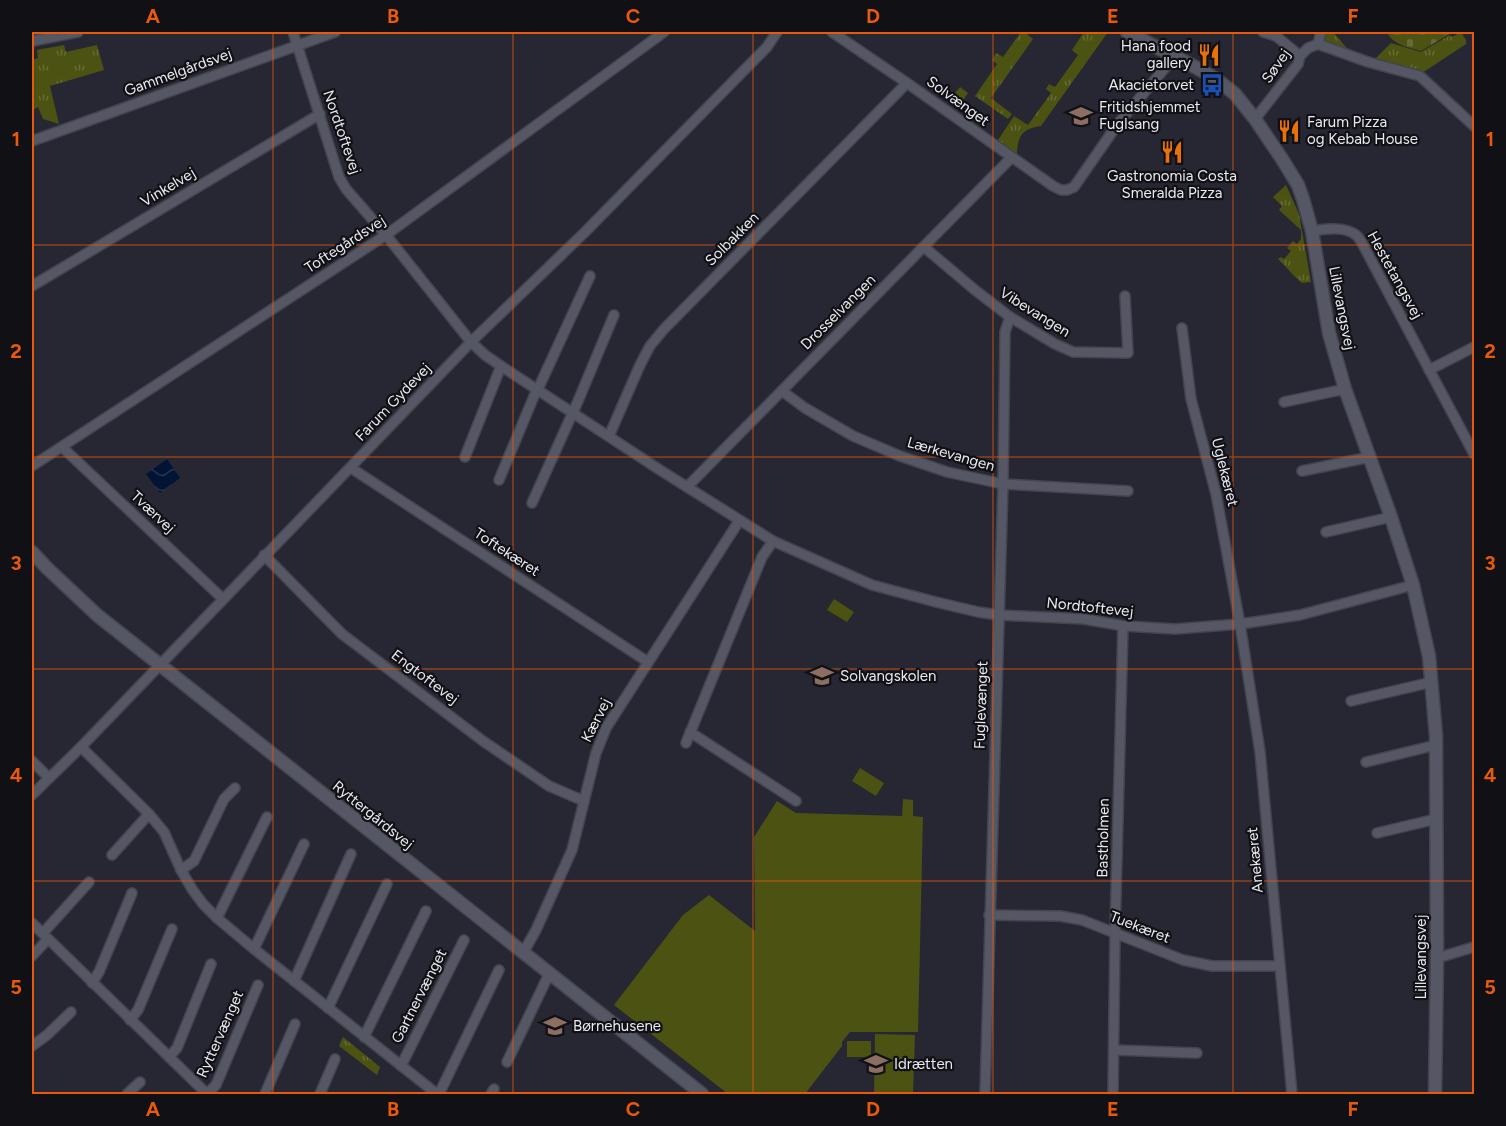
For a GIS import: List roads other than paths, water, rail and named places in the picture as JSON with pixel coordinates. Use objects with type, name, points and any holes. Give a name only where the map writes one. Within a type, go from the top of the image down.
[{"type":"street","points":[[32,41],[78,32]]},
{"type":"street","name":"Nordtoftevej","points":[[293,32],[339,177],[346,189],[387,235],[471,342],[501,366],[772,541],[872,585],[947,605],[999,615],[1084,619],[1123,626],[1176,629],[1239,624],[1300,615],[1413,585]]},
{"type":"street","name":"Gammelgårdsvej","points":[[32,141],[335,32]]},
{"type":"street","name":"Toftegårdsvej","points":[[32,466],[387,235],[664,32]]},
{"type":"street","name":"Farum Gydevej","points":[[32,795],[471,342],[585,232],[767,47],[777,32]]},
{"type":"street","name":"Solvænget","points":[[832,32],[1011,158],[1061,190],[1074,187],[1117,125],[1175,56]]},
{"type":"street","name":"Lillevangsvej","points":[[1127,32],[1175,56],[1223,84],[1235,94],[1255,119],[1298,185],[1312,231],[1329,333],[1345,389],[1413,585],[1430,656],[1436,745],[1435,1095]]},
{"type":"street","points":[[1263,32],[1276,36],[1300,56]]},
{"type":"street","points":[[1321,32],[1318,44],[1368,62],[1420,76],[1474,126]]},
{"type":"street","name":"Søvej","points":[[1255,119],[1298,64],[1300,56],[1308,48],[1318,44]]},
{"type":"street","name":"Solbakken","points":[[609,436],[640,365],[650,346],[664,329],[907,83]]},
{"type":"street","name":"Vinkelvej","points":[[32,286],[320,114]]},
{"type":"street","name":"Drosselvangen","points":[[687,487],[1011,158]]},
{"type":"street","name":"Hestetangsvej","points":[[1312,231],[1340,229],[1355,234],[1362,243],[1474,454]]},
{"type":"street","name":"Vibevangen","points":[[924,247],[975,291],[1010,317],[1073,352],[1128,353],[1125,296]]},
{"type":"street","points":[[499,480],[590,276]]},
{"type":"street","points":[[532,502],[614,315]]},
{"type":"street","name":"Fuglevænget","points":[[985,1095],[1003,484],[1005,332],[1010,317]]},
{"type":"street","name":"Uglekæret","points":[[1182,328],[1191,399],[1216,494],[1239,624]]},
{"type":"street","points":[[1428,370],[1474,347]]},
{"type":"street","points":[[465,457],[501,366]]},
{"type":"street","points":[[1284,402],[1345,389]]},
{"type":"street","name":"Lærkevangen","points":[[782,391],[805,408],[853,436],[900,456],[947,472],[1003,484],[1128,491]]},
{"type":"street","name":"Tværvej","points":[[62,447],[223,599]]},
{"type":"street","points":[[1302,471],[1370,457]]},
{"type":"street","name":"Toftekæret","points":[[351,468],[648,662]]},
{"type":"street","points":[[1326,532],[1391,517]]},
{"type":"street","name":"Kærvej","points":[[523,953],[536,930],[572,850],[596,753],[606,728],[739,521]]},
{"type":"street","points":[[686,743],[762,557],[772,541]]},
{"type":"street","name":"Ryttergårdsvej","points":[[32,552],[90,608],[702,1095]]},
{"type":"street","name":"Engtoftevej","points":[[264,555],[342,634],[483,741],[549,786],[584,801]]},
{"type":"street","name":"Anekæret","points":[[1239,624],[1260,752],[1292,1095]]},
{"type":"street","name":"Bastholmen","points":[[1113,1095],[1123,626]]},
{"type":"street","points":[[1351,701],[1432,682]]},
{"type":"street","points":[[690,732],[796,801]]},
{"type":"street","points":[[1366,762],[1436,745]]},
{"type":"street","name":"Gartnervænget","points":[[81,747],[149,814],[164,832],[192,889],[217,918],[438,1095],[499,970]]},
{"type":"street","points":[[32,761],[49,778]]},
{"type":"street","points":[[181,870],[194,861],[224,799],[235,788]]},
{"type":"street","points":[[112,855],[149,814]]},
{"type":"street","points":[[217,918],[267,817]]},
{"type":"street","points":[[1377,832],[1436,819]]},
{"type":"street","points":[[254,949],[304,844]]},
{"type":"street","points":[[294,981],[351,854]]},
{"type":"street","points":[[32,956],[45,936],[89,882]]},
{"type":"street","points":[[328,1008],[387,884]]},
{"type":"street","points":[[92,983],[99,972],[132,893]]},
{"type":"street","name":"Gartnervænget","points":[[364,1037],[426,911]]},
{"type":"street","name":"Tuekæret","points":[[989,915],[1060,916],[1082,920],[1183,960],[1212,966],[1280,966]]},
{"type":"street","name":"Ryttervænget","points":[[32,923],[207,1095],[216,1085],[258,985]]},
{"type":"street","points":[[130,1020],[138,1010],[172,929]]},
{"type":"street","name":"Gartnervænget","points":[[401,1066],[464,940]]},
{"type":"street","points":[[1437,958],[1474,947]]},
{"type":"street","points":[[169,1057],[177,1048],[211,964]]},
{"type":"street","points":[[507,1062],[549,974]]},
{"type":"street","points":[[32,1046],[71,1012]]},
{"type":"street","points":[[265,1095],[295,1024]]},
{"type":"street","points":[[1114,1050],[1197,1053]]},
{"type":"street","points":[[320,1095],[335,1059]]},
{"type":"street","points":[[127,1095],[140,1082]]},
{"type":"water","points":[[167,459],[180,478],[160,493],[146,474]]},
{"type":"place","name":"Hana food gallery","points":[[1209,55]]},
{"type":"place","name":"Akacietorvet","points":[[1212,85]]},
{"type":"place","name":"Fritidshjemmet Fuglsang","points":[[1081,116]]},
{"type":"place","name":"Farum Pizza og Kebab House","points":[[1289,131]]},
{"type":"place","name":"Gastronomia Costa Smeralda Pizza","points":[[1172,152]]},
{"type":"place","name":"Solvangskolen","points":[[822,676]]},
{"type":"place","name":"Børnehusene","points":[[555,1026]]},
{"type":"place","name":"Idrætten","points":[[876,1064]]}]
